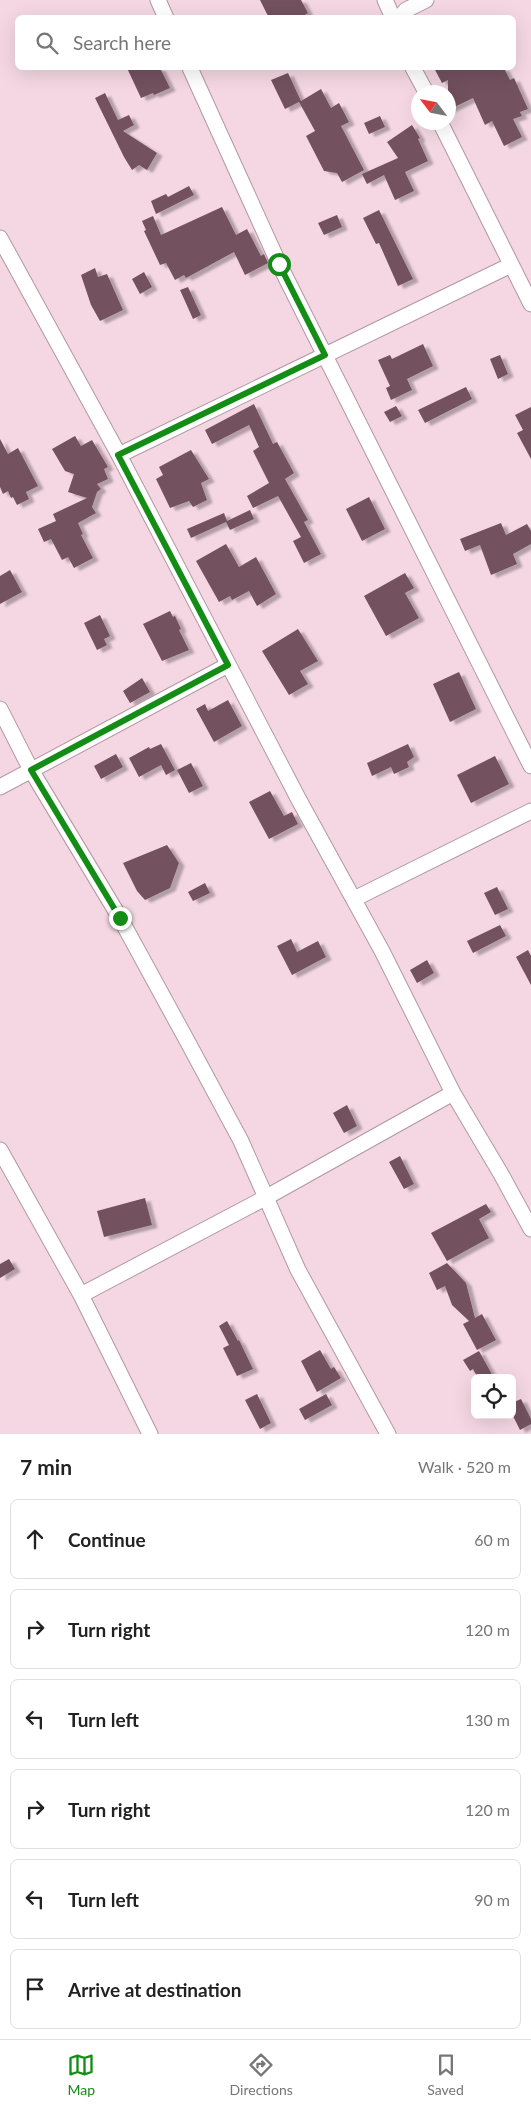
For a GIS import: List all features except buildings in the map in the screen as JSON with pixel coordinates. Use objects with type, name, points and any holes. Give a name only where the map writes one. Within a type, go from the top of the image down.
[{"type":"street","points":[[158,0],[165,15]]},
{"type":"street","points":[[385,0],[392,15]]},
{"type":"street","points":[[402,15],[406,10],[426,0]]},
{"type":"street","points":[[191,70],[279,264],[531,766]]},
{"type":"street","points":[[414,70],[422,85]]},
{"type":"street","points":[[444,130],[531,304]]},
{"type":"street","points":[[0,238],[118,455],[299,800],[382,951],[453,1093],[531,1229]]},
{"type":"street","points":[[118,455],[510,265]]},
{"type":"street","points":[[0,787],[228,665]]},
{"type":"street","points":[[0,709],[31,770],[120,918],[241,1142],[298,1270],[388,1434]]},
{"type":"street","points":[[354,899],[531,811]]},
{"type":"street","points":[[81,1294],[265,1198],[453,1093]]},
{"type":"street","points":[[0,1150],[81,1294],[150,1434]]},
{"type":"route","points":[[120,918],[31,770],[228,665],[118,455],[325,355],[279,264]]}]
